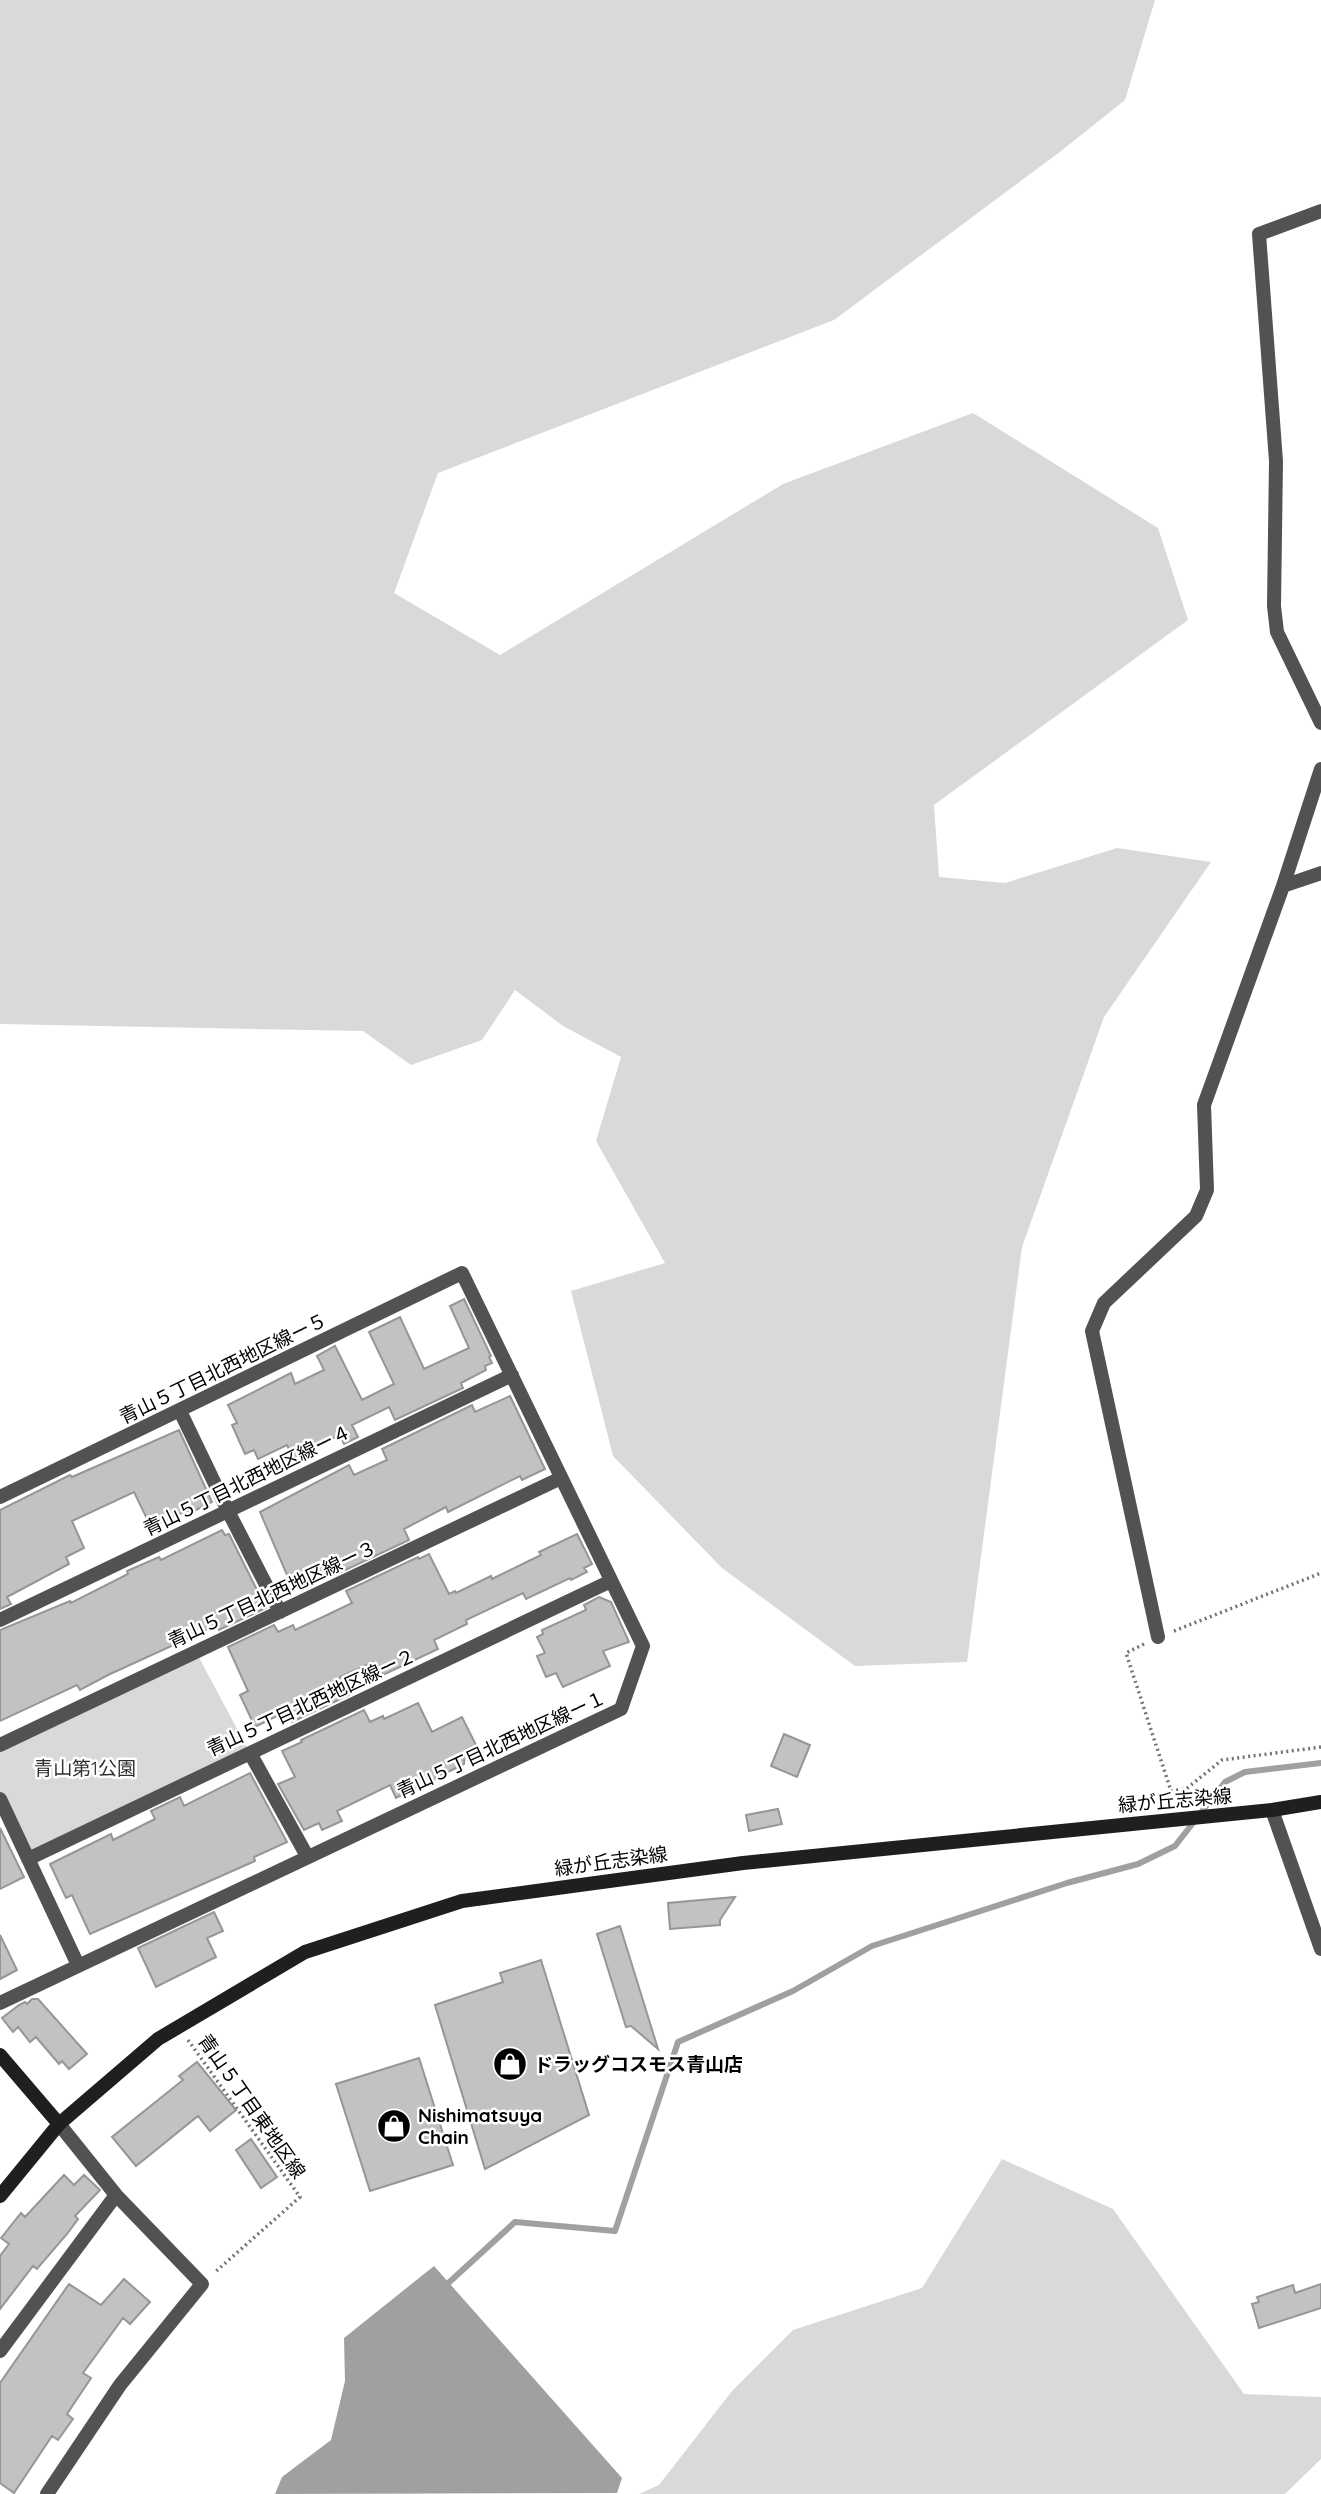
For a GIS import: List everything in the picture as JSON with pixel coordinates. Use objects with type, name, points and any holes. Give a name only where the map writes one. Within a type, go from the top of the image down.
[{"type":"street","points":[[1321,211],[1259,234],[1262,241],[1276,461],[1274,606],[1277,632],[1321,723]]},
{"type":"street","points":[[1158,1637],[1092,1331],[1104,1303],[1196,1216],[1206,1189],[1204,1105],[1283,886],[1321,769]]},
{"type":"street","points":[[1283,886],[1321,873]]},
{"type":"street","name":"青山５丁目北西地区線ー１","points":[[0,2003],[621,1709],[643,1646],[462,1273]]},
{"type":"street","name":"青山５丁目北西地区線ー５","points":[[0,1497],[462,1273]]},
{"type":"street","name":"青山５丁目北西地区線ー４","points":[[0,1620],[512,1374]]},
{"type":"street","points":[[180,1411],[280,1612]]},
{"type":"street","name":"青山５丁目北西地区線ー３","points":[[0,1745],[561,1478]]},
{"type":"street","name":"青山５丁目北西地区線ー２","points":[[28,1859],[611,1581]]},
{"type":"street","points":[[250,1753],[307,1856]]},
{"type":"street","points":[[0,1799],[78,1965]]},
{"type":"street","name":"緑が丘志染線","points":[[0,2196],[59,2124],[158,2039],[305,1952],[461,1902],[743,1863],[1272,1810],[1321,1802]]},
{"type":"street","points":[[1272,1810],[1321,1949]]},
{"type":"street","points":[[0,2054],[116,2195],[202,2284],[120,2385],[47,2494]]},
{"type":"street","points":[[0,2351],[116,2195]]},
{"type":"path","points":[[1321,1573],[1158,1637],[1126,1653],[1171,1791],[1186,1789],[1222,1760],[1321,1748]]},
{"type":"path","name":"青山５丁目東地区線","points":[[179,2027],[300,2197],[202,2284]]},
{"type":"green space","points":[[0,0],[1155,0],[1125,100],[834,320],[438,473],[394,593],[500,655],[783,484],[973,413],[1158,528],[1188,620],[934,805],[939,877],[1005,883],[1117,848],[1211,862],[1104,1017],[1022,1247],[967,1662],[855,1666],[722,1568],[613,1456],[571,1291],[665,1263],[596,1141],[621,1057],[563,1026],[515,990],[482,1040],[411,1065],[363,1031],[0,1024]]},
{"type":"green space","name":"青山第1公園","points":[[196,1652],[250,1753],[28,1859],[0,1799],[0,1745]]},
{"type":"green space","points":[[1002,2159],[1113,2209],[1244,2394],[1321,2397],[1321,2459],[1285,2494],[639,2494],[659,2485],[732,2391],[793,2330],[922,2288]]},
{"type":"shaded area","points":[[434,2266],[622,2478],[617,2493],[275,2494],[282,2477],[331,2440],[345,2381],[344,2338]]},
{"type":"building","points":[[464,1299],[492,1363],[485,1366],[486,1370],[461,1383],[463,1388],[395,1420],[389,1407],[352,1425],[358,1437],[344,1444],[340,1435],[293,1458],[287,1445],[258,1459],[254,1450],[245,1454],[232,1425],[237,1423],[228,1405],[291,1373],[295,1384],[324,1370],[317,1356],[335,1346],[362,1400],[394,1384],[369,1332],[400,1317],[424,1369],[469,1348],[450,1306]]},
{"type":"building","points":[[510,1396],[545,1469],[522,1480],[520,1476],[448,1512],[446,1507],[404,1529],[409,1540],[337,1574],[336,1572],[312,1584],[311,1581],[293,1589],[260,1512],[349,1465],[354,1475],[387,1460],[382,1449],[472,1405],[475,1412]]},
{"type":"building","points":[[179,1430],[212,1502],[151,1527],[134,1492],[72,1521],[84,1548],[66,1557],[69,1564],[7,1597],[11,1604],[0,1609],[0,1510],[70,1475],[72,1477]]},
{"type":"building","points":[[222,1530],[225,1535],[229,1534],[266,1608],[219,1630],[217,1625],[80,1690],[77,1685],[0,1721],[0,1630],[70,1601],[71,1603],[128,1574],[127,1571],[159,1557],[161,1560]]},
{"type":"building","points":[[577,1534],[592,1564],[584,1568],[587,1572],[526,1599],[523,1593],[466,1620],[467,1624],[434,1640],[438,1649],[383,1675],[379,1666],[376,1668],[373,1662],[340,1677],[349,1695],[292,1722],[287,1711],[255,1727],[240,1695],[248,1691],[228,1647],[274,1625],[278,1632],[293,1625],[295,1630],[327,1615],[352,1603],[346,1591],[418,1557],[419,1559],[429,1554],[449,1594],[455,1591],[456,1593],[491,1576],[492,1579]]},
{"type":"building","points":[[599,1597],[611,1602],[629,1642],[603,1651],[610,1666],[563,1687],[556,1673],[546,1677],[537,1656],[545,1653],[537,1637],[543,1634],[542,1630],[586,1610],[584,1605]]},
{"type":"building","points":[[418,1703],[432,1732],[462,1717],[476,1745],[465,1750],[464,1764],[396,1798],[390,1785],[337,1811],[342,1821],[322,1830],[319,1823],[304,1830],[278,1784],[295,1777],[282,1751],[364,1710],[370,1722],[383,1716],[384,1719]]},
{"type":"building","points":[[784,1734],[810,1745],[797,1777],[771,1766]]},
{"type":"building","points":[[250,1773],[287,1842],[254,1857],[255,1861],[90,1934],[72,1895],[66,1898],[50,1864],[111,1834],[113,1840],[155,1819],[151,1811],[180,1797],[184,1806]]},
{"type":"building","points":[[778,1809],[782,1824],[749,1831],[746,1815]]},
{"type":"building","points":[[0,1828],[24,1877],[0,1889]]},
{"type":"building","points":[[735,1897],[720,1920],[720,1925],[670,1929],[668,1903]]},
{"type":"building","points":[[214,1912],[223,1931],[207,1938],[216,1957],[156,1987],[138,1948]]},
{"type":"building","points":[[620,1926],[658,2049],[631,2026],[626,2027],[597,1934]]},
{"type":"building","points":[[0,1935],[17,1970],[0,1979]]},
{"type":"building","points":[[541,1960],[589,2115],[485,2169],[435,2005],[503,1982],[500,1973]]},
{"type":"building","points":[[32,1999],[38,1999],[87,2054],[69,2069],[62,2061],[59,2064],[36,2037],[30,2042],[18,2027],[13,2032],[2,2018]]},
{"type":"building","points":[[419,2058],[453,2165],[370,2191],[336,2084]]},
{"type":"building","points":[[197,2062],[236,2110],[210,2131],[198,2116],[136,2166],[112,2137],[183,2080],[179,2076]]},
{"type":"building","points":[[251,2139],[277,2177],[261,2188],[236,2150]]},
{"type":"building","points":[[64,2175],[74,2185],[84,2175],[100,2190],[75,2216],[78,2219],[67,2234],[37,2269],[33,2266],[0,2309],[0,2256],[9,2244],[1,2238],[21,2213],[25,2217]]},
{"type":"building","points":[[124,2279],[150,2302],[130,2324],[123,2318],[83,2373],[91,2378],[67,2414],[73,2419],[58,2440],[52,2436],[14,2493],[0,2483],[0,2383],[69,2284],[101,2305]]},
{"type":"building","points":[[1321,2284],[1321,2308],[1259,2328],[1252,2304],[1259,2302],[1257,2297],[1293,2285],[1295,2293]]},
{"type":"waterway","points":[[444,2287],[515,2222],[615,2231],[678,2042],[793,1991],[872,1946],[1067,1883],[1138,1864],[1175,1846],[1225,1782],[1245,1772],[1321,1763]]},
{"type":"place","name":"ドラッグコスモス青山店","points":[[510,2064]]},
{"type":"place","name":"Nishimatsuya Chain","points":[[394,2126]]}]
